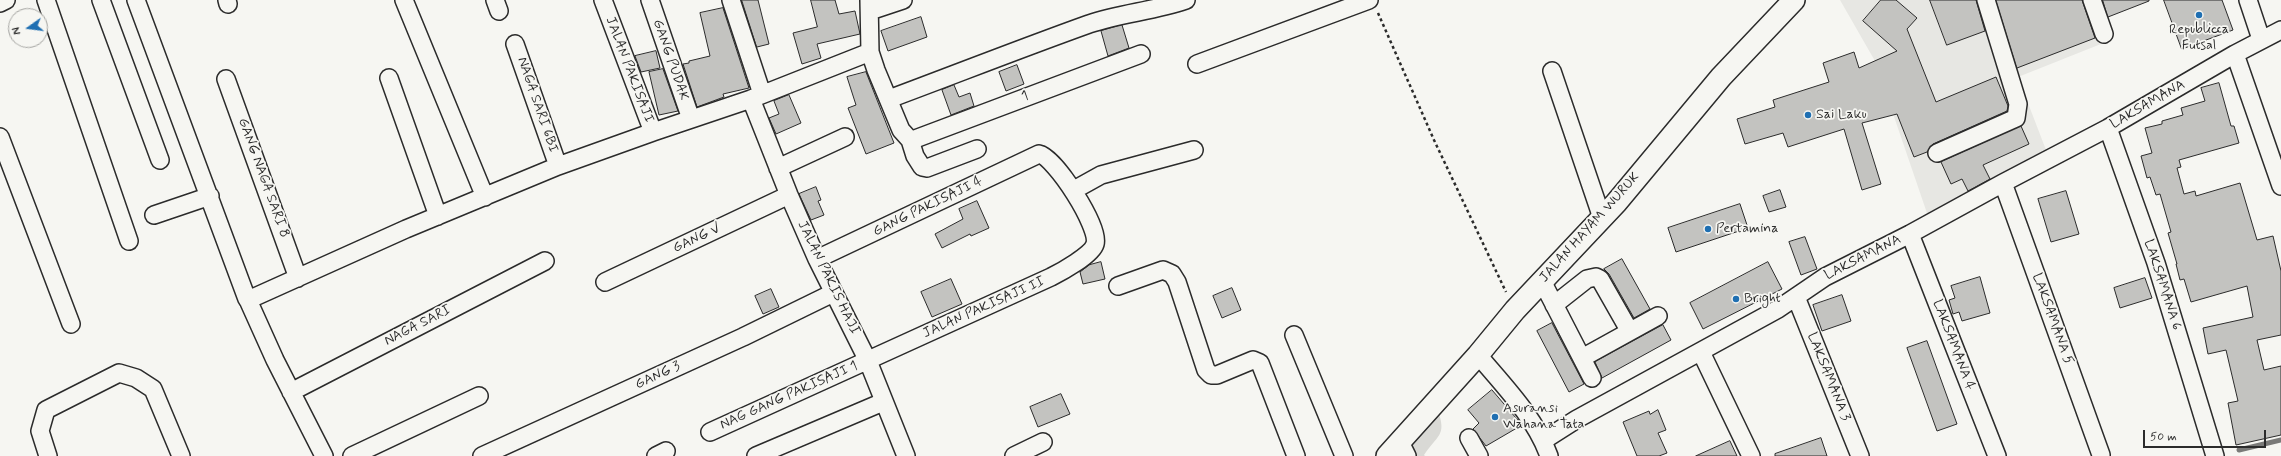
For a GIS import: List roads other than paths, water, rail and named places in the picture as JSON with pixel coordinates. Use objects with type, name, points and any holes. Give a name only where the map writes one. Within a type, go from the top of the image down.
[{"type":"main road","name":"JALAN HAYAM WURUK","points":[[1398,451],[1515,310],[1602,218],[1721,77],[1794,0]]},
{"type":"street","points":[[0,3],[6,0]]},
{"type":"street","points":[[46,0],[129,241]]},
{"type":"street","points":[[101,0],[160,160]]},
{"type":"street","points":[[136,0],[247,299]]},
{"type":"street","points":[[404,0],[486,197]]},
{"type":"street","name":"JALAN PAKISAJI","points":[[603,0],[652,132],[757,97],[870,52]]},
{"type":"street","name":"GANG PUDAK","points":[[650,0],[691,119]]},
{"type":"street","name":"JALAN PAKIS HAJI","points":[[731,0],[778,168],[817,259],[868,361],[883,402],[906,456]]},
{"type":"street","points":[[904,0],[869,6],[870,52],[901,130],[910,140],[915,156],[922,167],[927,168],[977,149]]},
{"type":"street","points":[[889,99],[1091,24],[1144,10],[1159,9],[1186,0]]},
{"type":"street","points":[[1937,154],[2016,118],[2018,104],[1986,0]]},
{"type":"street","points":[[2092,0],[2104,34]]},
{"type":"street","points":[[2248,0],[2261,39]]},
{"type":"street","points":[[1197,64],[1372,4]]},
{"type":"street","name":"LAKSAMANA","points":[[1544,440],[1577,419],[1701,352],[1796,297],[1825,276],[1910,234],[2108,128],[2261,39],[2281,30]]},
{"type":"street","name":"NAGA SARI 6BI","points":[[515,44],[558,166]]},
{"type":"street","name":"1","points":[[910,140],[1141,54]]},
{"type":"street","points":[[2235,54],[2281,186]]},
{"type":"street","points":[[1552,71],[1602,218]]},
{"type":"street","points":[[389,78],[438,216]]},
{"type":"street","name":"GANG NAGA SARI 8","points":[[226,79],[298,278]]},
{"type":"street","name":"LAKSAMANA 6","points":[[2108,128],[2156,263],[2213,450]]},
{"type":"street","points":[[324,456],[291,392],[248,300],[438,216],[558,166],[652,132]]},
{"type":"street","points":[[0,137],[71,324]]},
{"type":"street","points":[[778,168],[846,137]]},
{"type":"street","points":[[1074,190],[1101,175],[1194,150]]},
{"type":"street","name":"GANG PAKISAJI 4","points":[[817,259],[1039,154],[1044,156],[1066,178],[1074,190]]},
{"type":"street","name":"LAKSAMANA 5","points":[[2003,183],[2101,455]]},
{"type":"street","name":"JALAN PAKISAJI II","points":[[868,361],[1051,277],[1066,269],[1095,246],[1093,228],[1074,190]]},
{"type":"street","name":"GANG V","points":[[605,282],[789,195]]},
{"type":"street","points":[[154,215],[210,196]]},
{"type":"street","name":"LAKSAMANA 4","points":[[1910,234],[1997,456]]},
{"type":"street","name":"NAGA SARI","points":[[291,392],[545,261]]},
{"type":"street","points":[[1118,286],[1163,270],[1172,274],[1177,282],[1206,370],[1211,375],[1252,360],[1260,363],[1296,456]]},
{"type":"street","points":[[1554,306],[1587,279],[1596,277],[1600,279],[1629,330]]},
{"type":"street","points":[[1542,281],[1592,378]]},
{"type":"street","name":"GANG 3","points":[[482,456],[743,337],[834,293]]},
{"type":"street","name":"LAKSAMANA 3","points":[[1796,297],[1860,456]]},
{"type":"street","points":[[1582,358],[1629,330],[1658,316]]},
{"type":"street","points":[[1294,335],[1344,456]]},
{"type":"street","points":[[1701,352],[1751,456]]},
{"type":"street","points":[[1478,355],[1520,405],[1544,440],[1549,456]]},
{"type":"street","name":"NAG GANG PAKISAJI 1","points":[[710,432],[868,361]]},
{"type":"street","points":[[48,456],[40,431],[46,410],[119,373],[136,378],[153,390],[181,456]]},
{"type":"street","points":[[352,456],[480,396]]},
{"type":"street","points":[[756,456],[883,402]]},
{"type":"street","points":[[1469,438],[1479,456]]},
{"type":"street","points":[[1014,456],[1043,442]]},
{"type":"waterway","points":[[2239,450],[2281,440]]},
{"type":"place","name":"Republicca Futsal","points":[[2199,15]]},
{"type":"place","name":"Sai Laku","points":[[1808,115]]},
{"type":"place","name":"Pertamina","points":[[1708,229]]},
{"type":"place","name":"Bright","points":[[1736,299]]},
{"type":"place","name":"Asuransi Wahana Tata","points":[[1495,417]]}]
